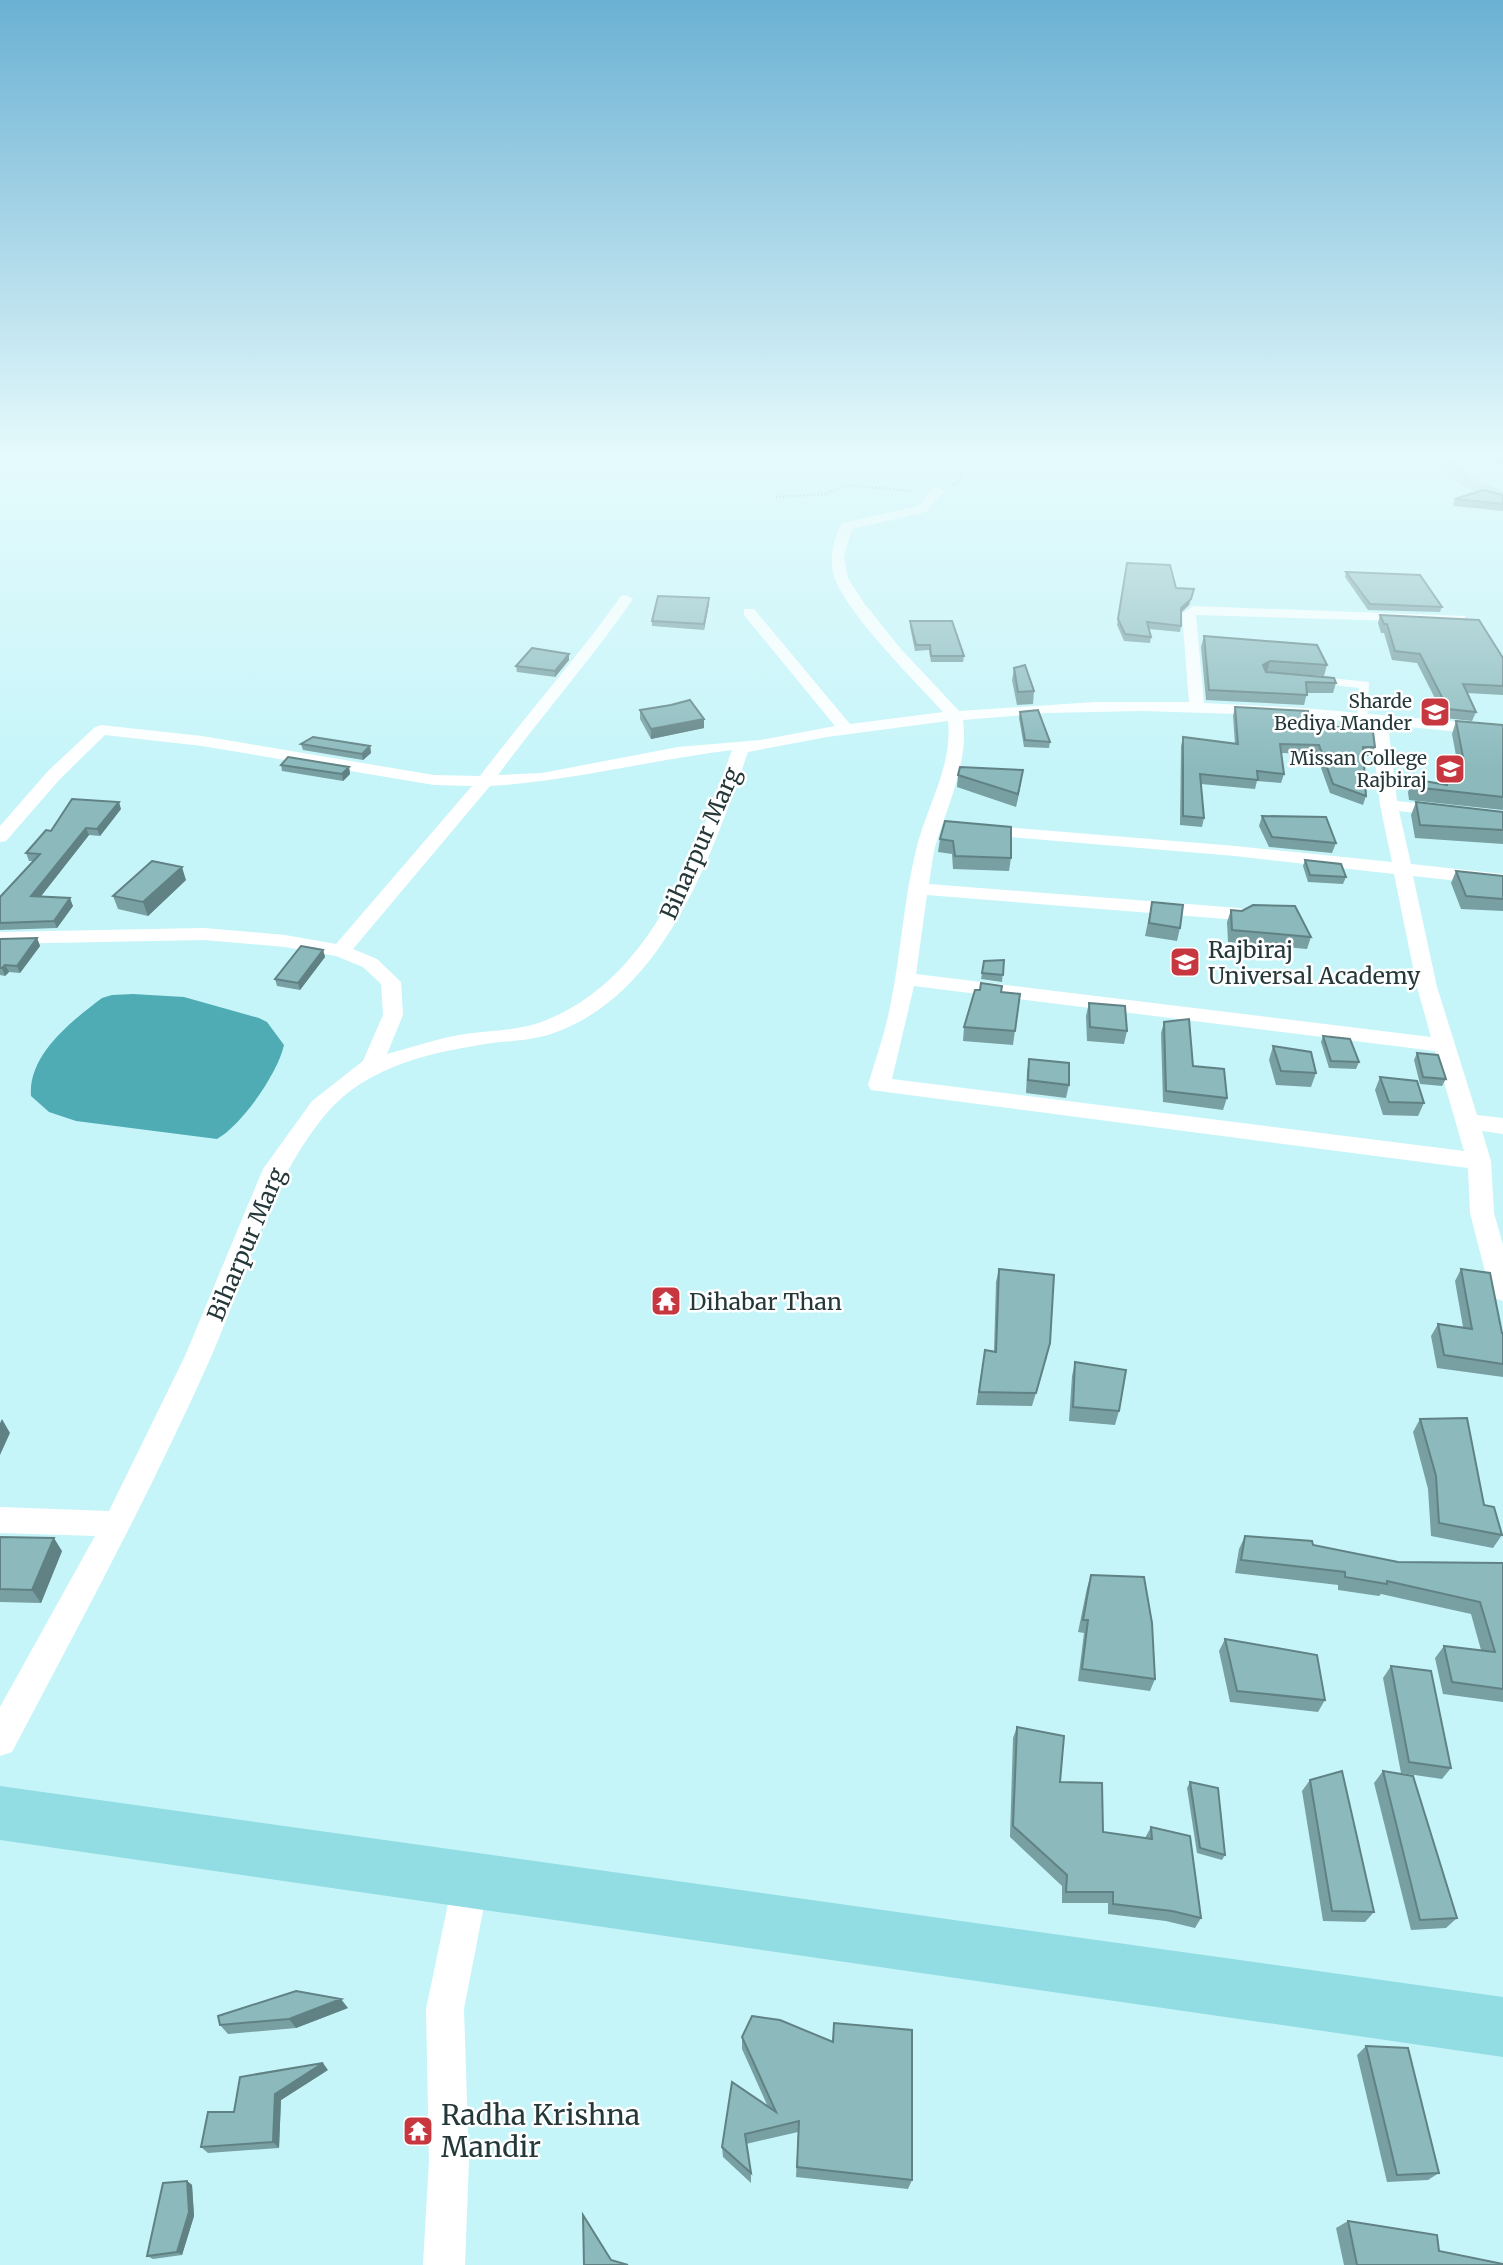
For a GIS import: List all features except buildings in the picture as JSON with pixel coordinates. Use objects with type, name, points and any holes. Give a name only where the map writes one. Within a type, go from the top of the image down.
[{"type":"main road","points":[[0,1813],[1503,2026]]},
{"type":"street","points":[[837,559],[841,578],[858,605],[896,652],[955,716],[957,733],[951,769],[931,825],[917,889],[905,979],[879,1085],[1479,1161]]},
{"type":"street","points":[[341,951],[485,781],[525,727],[596,643],[626,599]]},
{"type":"street","points":[[1196,707],[1189,614],[1193,610],[1460,619]]},
{"type":"street","points":[[750,612],[846,730]]},
{"type":"street","points":[[1295,679],[1365,685],[1427,987],[1479,1161],[1482,1213],[1503,1291]]},
{"type":"street","name":"Biharpur Marg","points":[[0,1740],[117,1524],[198,1356],[275,1169],[320,1106],[372,1065],[461,1041],[545,1029],[580,1013],[608,991],[634,966],[674,913],[721,805],[741,749],[846,730],[955,716],[1049,709],[1196,707],[1503,731]]},
{"type":"street","points":[[0,837],[54,775],[101,730],[202,741],[434,780],[485,781],[542,778],[678,752],[729,744],[768,742]]},
{"type":"street","points":[[1389,805],[1503,818]]},
{"type":"street","points":[[931,825],[1402,867],[1503,880]]},
{"type":"street","points":[[917,889],[1239,914]]},
{"type":"street","points":[[0,938],[204,934],[285,941],[341,951],[370,963],[390,982],[393,1015],[372,1065]]},
{"type":"street","points":[[905,979],[1444,1045]]},
{"type":"street","points":[[1468,1122],[1503,1126]]},
{"type":"street","points":[[0,1520],[117,1524]]},
{"type":"street","points":[[444,2265],[449,2161],[445,2010],[471,1881]]},
{"type":"water","points":[[133,994],[184,997],[259,1018],[267,1022],[284,1045],[275,1070],[258,1097],[237,1122],[217,1139],[76,1121],[49,1112],[31,1096],[37,1066],[44,1053],[66,1028],[102,998]]},
{"type":"place","name":"Sharde Bediya Mander","points":[[1435,712]]},
{"type":"place","name":"Missan College Rajbiraj","points":[[1450,769]]},
{"type":"place","name":"Rajbiraj Universal Academy","points":[[1185,962]]},
{"type":"place","name":"Dihabar Than","points":[[666,1301]]},
{"type":"place","name":"Radha Krishna Mandir","points":[[418,2131]]}]
